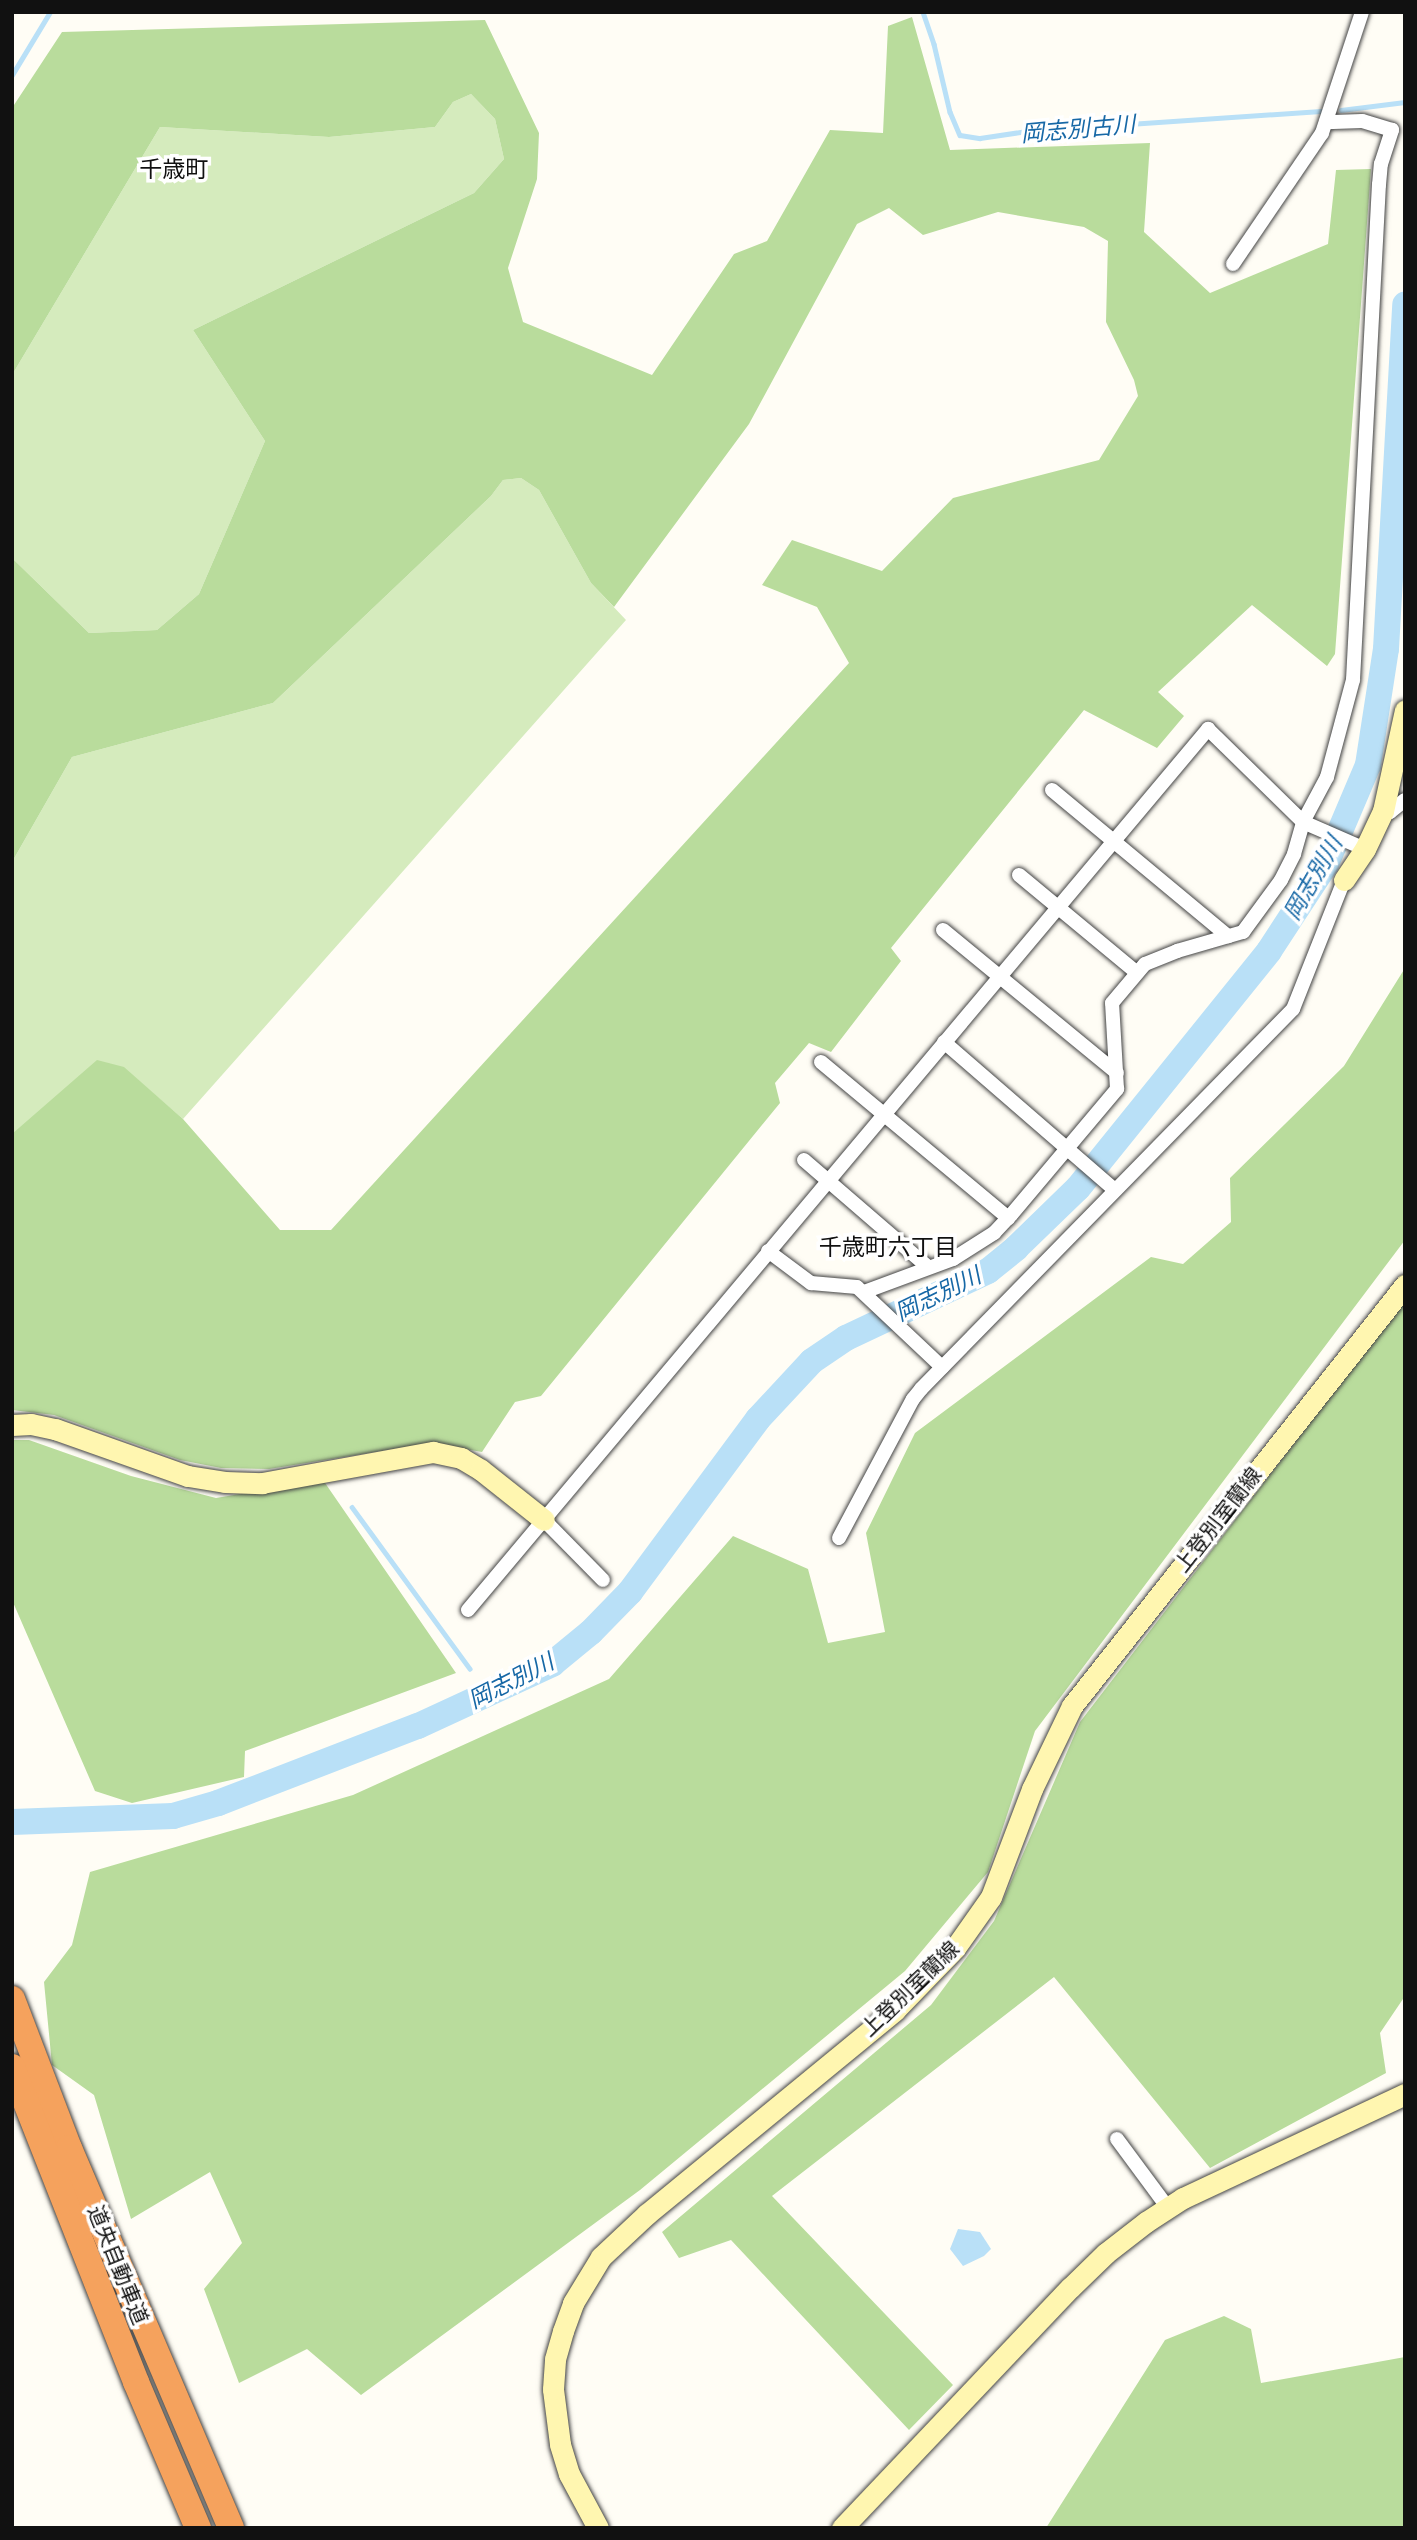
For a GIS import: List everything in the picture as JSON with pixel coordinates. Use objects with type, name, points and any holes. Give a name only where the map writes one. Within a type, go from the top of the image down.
[{"type":"highway","name":"道央自動車道","points":[[12,1999],[95,2210],[231,2528]]},
{"type":"highway","name":"道央自動車道","points":[[12,2067],[136,2382],[198,2528]]},
{"type":"main road","points":[[1344,880],[1356,845],[1383,811],[1401,744],[1405,710]]},
{"type":"main road","name":"上登別室蘭線","points":[[598,2528],[569,2474],[555,2419],[553,2389],[555,2359],[573,2303],[601,2258],[647,2214],[895,2010],[956,1948],[991,1897],[1032,1790],[1072,1706],[1405,1285]]},
{"type":"main road","points":[[12,1425],[31,1423],[55,1429],[188,1476],[225,1482],[262,1483],[433,1452],[461,1458],[481,1470],[544,1520]]},
{"type":"main road","points":[[842,2528],[1106,2252],[1168,2208],[1405,2094]]},
{"type":"street","points":[[1233,264],[1301,166],[1326,122],[1362,12]]},
{"type":"street","points":[[867,1294],[927,1266],[953,1259],[994,1233],[1008,1218],[1064,1148],[1117,1089],[1112,1003],[1145,964],[1177,951],[1243,932],[1282,880],[1327,777],[1353,680],[1379,185],[1381,164],[1392,130],[1362,121],[1326,122]]},
{"type":"street","points":[[468,1610],[1208,729],[1308,824],[1356,845]]},
{"type":"street","points":[[1052,790],[1228,936]]},
{"type":"street","points":[[1383,811],[1391,812],[1405,800]]},
{"type":"street","points":[[1019,875],[1137,973]]},
{"type":"street","points":[[839,1538],[913,1399],[1109,1186],[1293,1009],[1344,880]]},
{"type":"street","points":[[943,930],[1117,1073]]},
{"type":"street","points":[[944,1042],[1109,1186]]},
{"type":"street","points":[[821,1062],[1008,1218]]},
{"type":"street","points":[[804,1160],[927,1266]]},
{"type":"street","points":[[768,1251],[811,1283],[857,1287],[942,1367]]},
{"type":"street","points":[[544,1520],[603,1580]]},
{"type":"street","points":[[1117,2139],[1168,2208]]},
{"type":"green space","points":[[912,17],[950,150],[1150,143],[1144,232],[1210,293],[1328,244],[1336,170],[1371,169],[1335,654],[1327,666],[1252,605],[1158,692],[1184,716],[1157,748],[1084,710],[891,948],[901,961],[831,1052],[809,1043],[775,1083],[780,1103],[541,1396],[515,1402],[482,1452],[431,1443],[269,1469],[221,1468],[180,1460],[54,1415],[12,1410],[12,1134],[97,1060],[124,1067],[183,1119],[280,1230],[331,1230],[849,663],[817,607],[762,585],[792,540],[882,571],[953,498],[1099,460],[1138,396],[1134,380],[1106,322],[1108,241],[1084,227],[998,212],[923,235],[889,208],[857,224],[749,424],[614,607],[591,583],[539,490],[521,478],[503,480],[491,496],[273,703],[72,757],[12,862],[12,558],[89,633],[157,630],[199,594],[265,441],[193,330],[474,193],[504,159],[495,119],[471,94],[453,102],[435,127],[329,137],[160,127],[12,375],[12,108],[62,32],[485,20],[539,133],[537,179],[508,268],[523,322],[652,375],[734,254],[767,241],[830,130],[883,133],[888,26]]},
{"type":"green space","points":[[471,94],[495,119],[504,159],[474,193],[193,330],[265,441],[199,594],[157,630],[89,633],[12,558],[12,375],[160,127],[329,137],[435,127],[453,102]]},
{"type":"green space","points":[[521,478],[539,490],[591,583],[626,620],[183,1119],[124,1068],[12,1134],[12,862],[72,757],[273,703],[491,496],[503,480]]},
{"type":"green space","points":[[1405,968],[1405,1240],[1035,1731],[988,1872],[905,1971],[640,2190],[361,2395],[307,2349],[239,2383],[204,2289],[242,2243],[210,2172],[131,2219],[94,2095],[52,2065],[44,1982],[72,1945],[90,1872],[353,1795],[609,1679],[733,1536],[808,1569],[828,1643],[885,1632],[866,1533],[915,1433],[1151,1257],[1183,1264],[1231,1222],[1230,1178],[1344,1066]]},
{"type":"green space","points":[[1405,1299],[1405,1996],[1380,2033],[1386,2073],[1210,2168],[1054,1977],[772,2196],[953,2385],[909,2430],[731,2240],[679,2258],[662,2232],[931,2005],[994,1921],[1080,1722]]},
{"type":"green space","points":[[12,1440],[29,1440],[131,1476],[216,1498],[323,1480],[456,1673],[245,1751],[244,1777],[132,1803],[95,1791],[12,1600]]},
{"type":"green space","points":[[1224,2316],[1251,2329],[1261,2383],[1405,2357],[1405,2528],[1046,2528],[1165,2340]]},
{"type":"water","points":[[958,2229],[980,2232],[991,2249],[984,2256],[963,2266],[950,2249]]},
{"type":"waterway","points":[[12,75],[50,12]]},
{"type":"waterway","name":"岡志別古川","points":[[923,12],[934,44],[950,112],[960,135],[980,138],[1027,131],[1324,111]]},
{"type":"waterway","name":"岡志別古川","points":[[1341,110],[1405,102]]},
{"type":"waterway","name":"岡志別川","points":[[12,1822],[173,1816],[218,1803],[418,1726],[552,1664],[591,1632],[630,1592],[758,1419],[812,1361],[846,1338],[988,1271],[1078,1188],[1269,951],[1326,864],[1368,765],[1386,649],[1405,305]]},
{"type":"waterway","points":[[352,1507],[470,1669]]},
{"type":"district","name":"千歳町","points":[[174,169]]},
{"type":"district","name":"千歳町六丁目","points":[[888,1247]]}]
